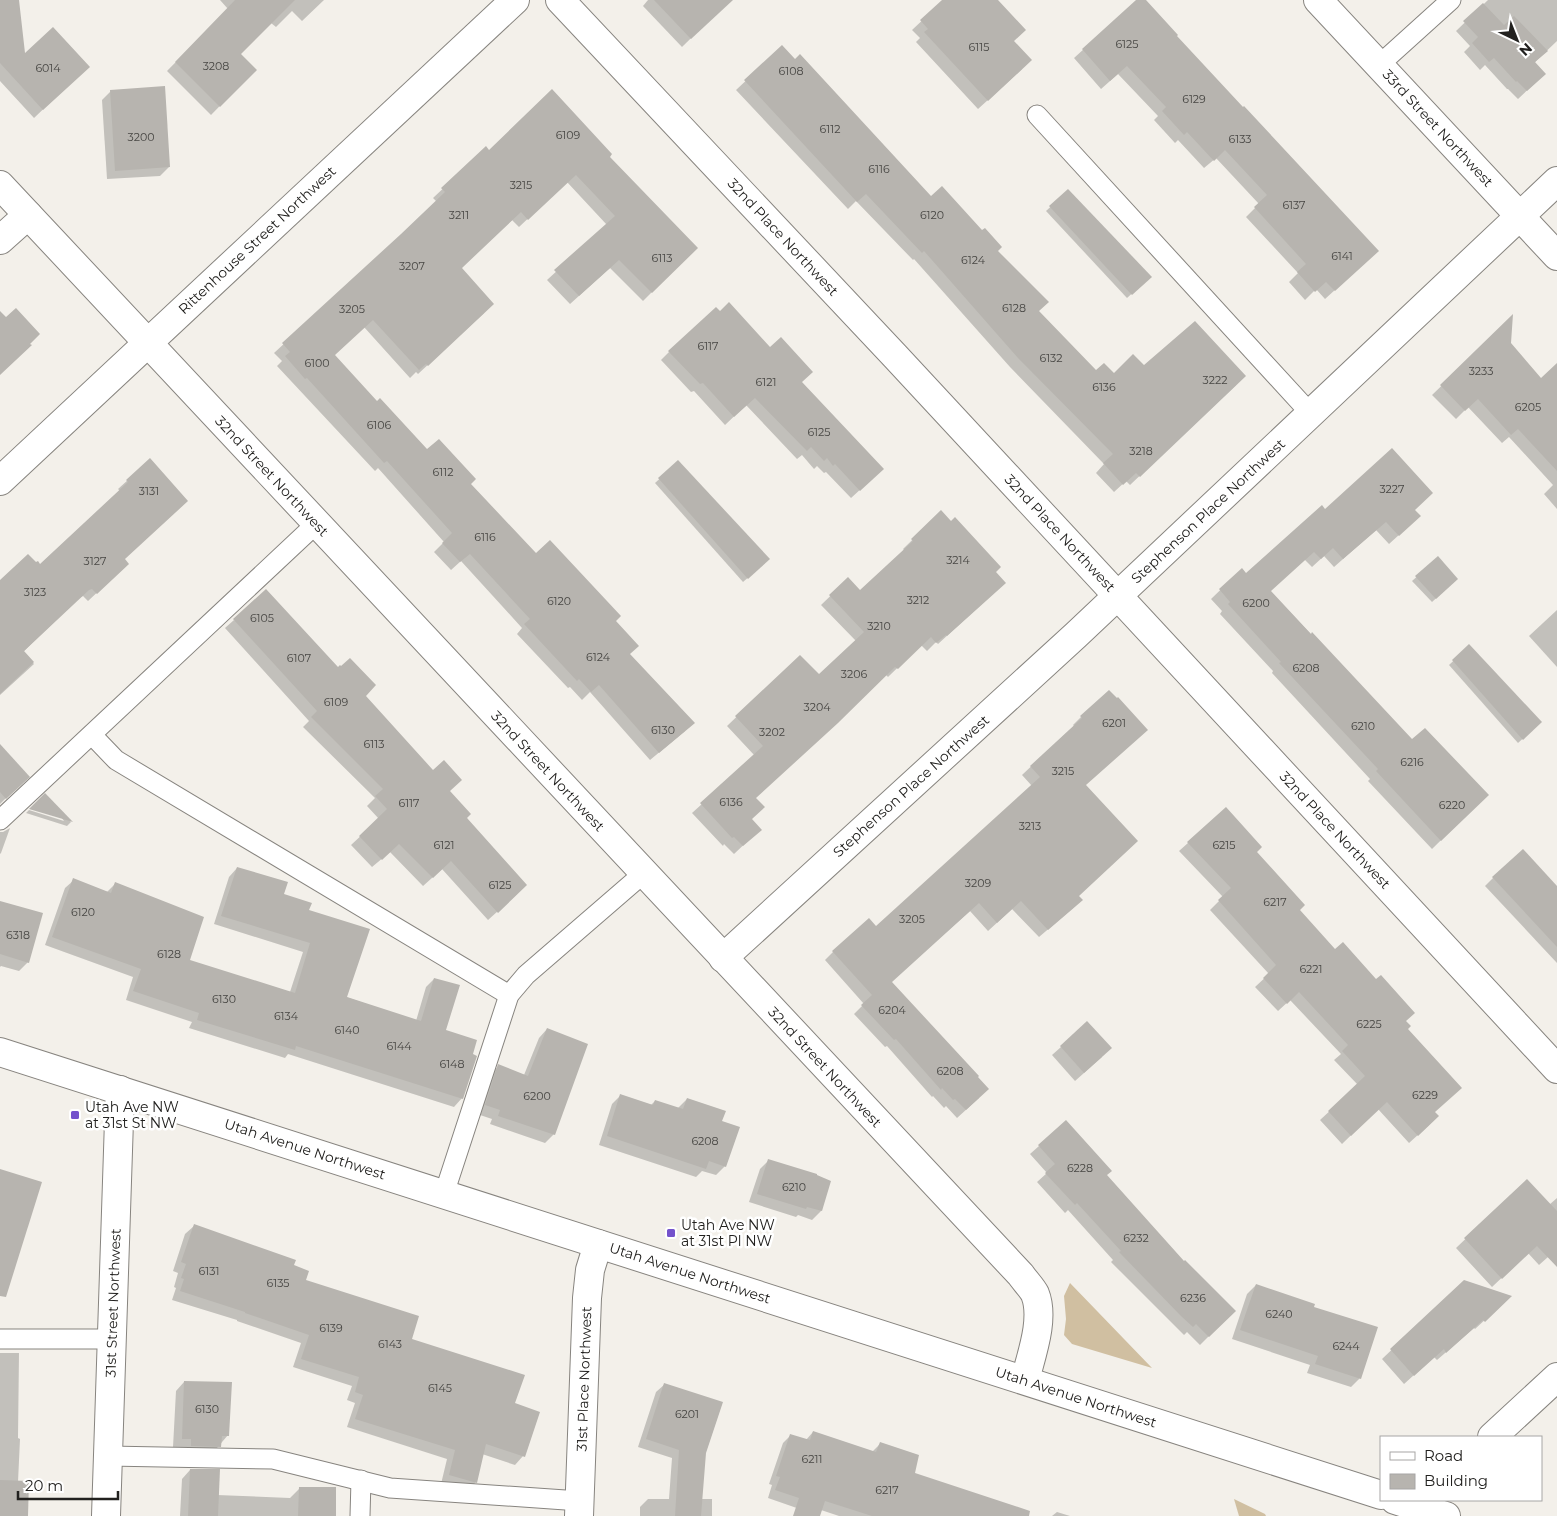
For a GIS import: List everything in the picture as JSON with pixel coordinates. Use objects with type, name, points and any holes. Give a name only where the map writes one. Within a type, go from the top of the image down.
[{"type":"street","name":"Rittenhouse Street Northwest","points":[[0,481],[515,0]]},
{"type":"street","name":"32nd Place Northwest","points":[[560,0],[1118,596],[1557,1069]]},
{"type":"street","name":"33rd Street Northwest","points":[[1318,0],[1557,256]]},
{"type":"street","name":"Stephenson Place Northwest","points":[[723,958],[1118,596],[1557,181]]},
{"type":"street","name":"32nd Street Northwest","points":[[0,185],[1035,1293],[1039,1310],[1036,1337],[1025,1380]]},
{"type":"street","points":[[0,240],[28,215]]},
{"type":"street","name":"Utah Avenue Northwest","points":[[0,1052],[1380,1495]]},
{"type":"street","name":"31st Street Northwest","points":[[106,1516],[120,1090]]},
{"type":"street","name":"31st Place Northwest","points":[[580,1508],[587,1298],[590,1270],[598,1244]]},
{"type":"street","points":[[1493,1436],[1557,1377]]},
{"type":"street","points":[[1411,1506],[1446,1516]]},
{"type":"lane","points":[[1379,65],[1451,0]]},
{"type":"lane","points":[[1037,115],[1311,414]]},
{"type":"lane","points":[[0,820],[316,523]]},
{"type":"lane","points":[[92,735],[116,760],[510,996]]},
{"type":"lane","points":[[444,1194],[510,996],[526,976],[644,873]]},
{"type":"lane","points":[[0,1340],[112,1339]]},
{"type":"lane","points":[[108,1456],[273,1459],[390,1488],[580,1508]]},
{"type":"lane","points":[[360,1516],[361,1480]]},
{"type":"shaded area","points":[[1070,1283],[1152,1368],[1072,1344],[1064,1335],[1066,1319],[1064,1296]]},
{"type":"shaded area","points":[[1234,1499],[1265,1514],[1266,1516],[1239,1516]]},
{"type":"building","points":[[0,0],[19,0],[25,53],[53,27],[90,67],[43,110],[0,63]]},
{"type":"building","points":[[235,0],[295,0],[241,54],[257,70],[220,107],[175,62]]},
{"type":"building","points":[[654,0],[733,0],[691,39]]},
{"type":"building","points":[[942,0],[998,0],[1026,30],[1014,41],[1032,60],[988,101],[924,32],[928,29],[920,20]]},
{"type":"building","points":[[1136,0],[1146,0],[1177,36],[1379,251],[1335,291],[1326,282],[1315,292],[1297,272],[1306,264],[1254,207],[1267,195],[1225,150],[1214,161],[1187,132],[1184,135],[1162,111],[1166,107],[1127,66],[1110,81],[1082,49]]},
{"type":"building","points":[[1483,3],[1504,25],[1514,16],[1548,51],[1535,62],[1546,74],[1527,91],[1494,58],[1489,62],[1472,43],[1478,37],[1463,21]]},
{"type":"building","points":[[782,45],[795,59],[800,54],[931,196],[942,186],[982,230],[985,228],[1002,247],[998,251],[1049,302],[1039,311],[1096,370],[1104,363],[1114,373],[1133,354],[1144,365],[1195,321],[1246,376],[1140,477],[1136,473],[1123,485],[1103,463],[1113,454],[1018,358],[924,251],[922,253],[866,194],[857,202],[744,80]]},
{"type":"building","points":[[165,86],[170,167],[115,171],[110,90]]},
{"type":"building","points":[[552,89],[612,154],[610,157],[698,248],[652,293],[619,260],[579,296],[554,270],[615,216],[576,175],[528,220],[521,212],[462,268],[494,304],[428,366],[426,364],[419,370],[373,320],[335,355],[377,401],[380,398],[427,449],[439,439],[476,479],[471,484],[536,553],[550,540],[621,616],[616,621],[639,646],[630,654],[695,723],[659,753],[599,685],[591,692],[579,679],[577,681],[524,624],[530,619],[470,554],[460,562],[442,543],[452,533],[387,461],[384,463],[307,378],[305,379],[285,356],[290,352],[282,343],[445,192],[441,188],[486,146],[489,150]]},
{"type":"building","points":[[1068,189],[1152,277],[1132,295],[1049,206]]},
{"type":"building","points":[[729,302],[770,347],[781,337],[813,372],[802,382],[884,469],[860,491],[835,464],[833,466],[827,458],[824,461],[811,447],[807,451],[755,398],[734,417],[703,383],[700,384],[668,351],[716,307],[720,311]]},
{"type":"building","points":[[16,308],[40,334],[30,344],[32,345],[0,375],[0,311],[6,317]]},
{"type":"building","points":[[1513,314],[1511,343],[1541,378],[1557,363],[1557,471],[1518,429],[1511,435],[1478,399],[1465,411],[1440,385]]},
{"type":"building","points":[[1392,448],[1433,493],[1415,510],[1421,516],[1399,536],[1386,522],[1343,559],[1333,548],[1321,559],[1314,552],[1271,591],[1412,739],[1425,728],[1489,795],[1441,841],[1376,771],[1378,769],[1279,663],[1281,662],[1228,604],[1230,602],[1219,589],[1242,568],[1246,573],[1322,505],[1325,509]]},
{"type":"building","points":[[150,458],[188,501],[125,559],[129,564],[97,594],[92,589],[89,590],[24,651],[34,662],[0,694],[0,580],[28,554],[40,564],[128,482],[126,480]]},
{"type":"building","points":[[678,460],[770,559],[748,579],[658,478]]},
{"type":"building","points":[[941,510],[951,521],[955,517],[1001,567],[996,572],[1006,583],[947,636],[936,643],[931,637],[898,669],[895,667],[838,723],[756,798],[765,807],[752,819],[762,830],[743,846],[734,837],[732,838],[700,803],[763,746],[735,716],[800,655],[819,674],[864,632],[829,595],[848,577],[860,590],[913,541],[911,539]]},
{"type":"building","points":[[1438,556],[1458,579],[1436,599],[1415,576]]},
{"type":"building","points":[[266,589],[338,667],[350,658],[376,685],[366,696],[433,770],[444,760],[462,780],[450,791],[471,814],[467,818],[527,885],[498,913],[451,861],[433,878],[399,844],[382,860],[359,836],[387,809],[375,796],[383,789],[311,717],[317,711],[233,619]]},
{"type":"building","points":[[1469,644],[1542,722],[1523,740],[1452,660]]},
{"type":"building","points":[[1109,690],[1118,697],[1148,730],[1086,785],[1138,841],[1079,896],[1083,900],[1048,930],[1021,901],[997,923],[979,903],[892,982],[989,1089],[966,1110],[942,1088],[941,1090],[896,1039],[894,1040],[861,1005],[872,995],[832,951],[869,918],[876,926],[1040,777],[1030,766]]},
{"type":"building","points":[[0,744],[30,777],[6,799],[0,792]]},
{"type":"building","points":[[45,793],[73,822],[29,809]]},
{"type":"building","points":[[1226,807],[1262,847],[1257,852],[1305,905],[1300,910],[1335,949],[1343,942],[1376,979],[1381,975],[1415,1013],[1406,1021],[1411,1026],[1408,1029],[1462,1088],[1435,1112],[1439,1116],[1418,1136],[1387,1102],[1351,1136],[1328,1111],[1365,1076],[1342,1051],[1348,1045],[1299,992],[1287,1004],[1263,978],[1276,965],[1218,900],[1231,888],[1187,842]]},
{"type":"building","points":[[1523,849],[1557,886],[1557,947],[1492,877]]},
{"type":"building","points":[[237,867],[288,882],[284,894],[312,903],[309,910],[370,929],[347,997],[421,1021],[434,978],[460,985],[446,1030],[477,1040],[473,1054],[477,1056],[463,1099],[296,1046],[295,1050],[197,1020],[199,1013],[133,991],[141,969],[52,937],[73,878],[111,893],[115,882],[204,917],[190,960],[295,993],[310,943],[221,916]]},
{"type":"building","points":[[0,901],[43,913],[29,963],[0,954]]},
{"type":"building","points":[[1087,1021],[1112,1048],[1084,1073],[1060,1046]]},
{"type":"building","points":[[547,1028],[588,1044],[555,1135],[498,1116],[500,1110],[485,1105],[498,1064],[528,1076]]},
{"type":"building","points":[[620,1094],[653,1105],[655,1100],[683,1109],[687,1098],[726,1111],[722,1121],[740,1127],[726,1167],[709,1161],[706,1169],[607,1136]]},
{"type":"building","points":[[1066,1120],[1112,1171],[1107,1175],[1184,1261],[1236,1311],[1209,1337],[1196,1324],[1193,1327],[1181,1316],[1119,1252],[1121,1251],[1077,1203],[1075,1205],[1045,1173],[1055,1164],[1038,1145]]},
{"type":"building","points":[[768,1159],[817,1174],[831,1181],[822,1211],[807,1207],[806,1209],[757,1194]]},
{"type":"building","points":[[0,1169],[42,1182],[6,1297],[0,1296]]},
{"type":"building","points":[[1527,1179],[1557,1211],[1557,1267],[1537,1246],[1502,1279],[1464,1238]]},
{"type":"building","points":[[194,1224],[296,1260],[294,1265],[309,1271],[306,1280],[419,1316],[412,1339],[525,1375],[515,1403],[540,1412],[525,1457],[486,1444],[477,1483],[449,1475],[455,1450],[355,1419],[363,1395],[355,1392],[359,1377],[301,1359],[309,1335],[180,1291],[184,1279],[181,1278],[186,1264],[181,1262]]},
{"type":"building","points":[[1464,1280],[1512,1296],[1485,1322],[1483,1320],[1446,1353],[1444,1349],[1414,1376],[1390,1349]]},
{"type":"building","points":[[1256,1284],[1315,1304],[1314,1307],[1378,1327],[1361,1379],[1315,1364],[1318,1356],[1240,1330]]},
{"type":"building","points":[[184,1381],[232,1382],[229,1436],[222,1436],[221,1447],[191,1446],[191,1439],[182,1439]]},
{"type":"building","points":[[664,1383],[723,1402],[706,1453],[701,1516],[675,1516],[679,1450],[646,1439]]},
{"type":"building","points":[[813,1431],[876,1452],[880,1442],[919,1455],[915,1473],[1030,1511],[1029,1516],[872,1516],[825,1501],[820,1516],[793,1516],[799,1498],[775,1490],[780,1477],[776,1476],[790,1434],[810,1440]]},
{"type":"building","points":[[190,1469],[220,1469],[218,1516],[188,1516]]},
{"type":"building","points":[[0,1480],[29,1481],[28,1516],[0,1516]]},
{"type":"building","points":[[299,1487],[336,1487],[336,1516],[298,1516]]},
{"type":"place","name":"Utah Ave NW at 31st St NW","points":[[75,1115]]},
{"type":"place","name":"Utah Ave NW at 31st Pl NW","points":[[671,1233]]}]
